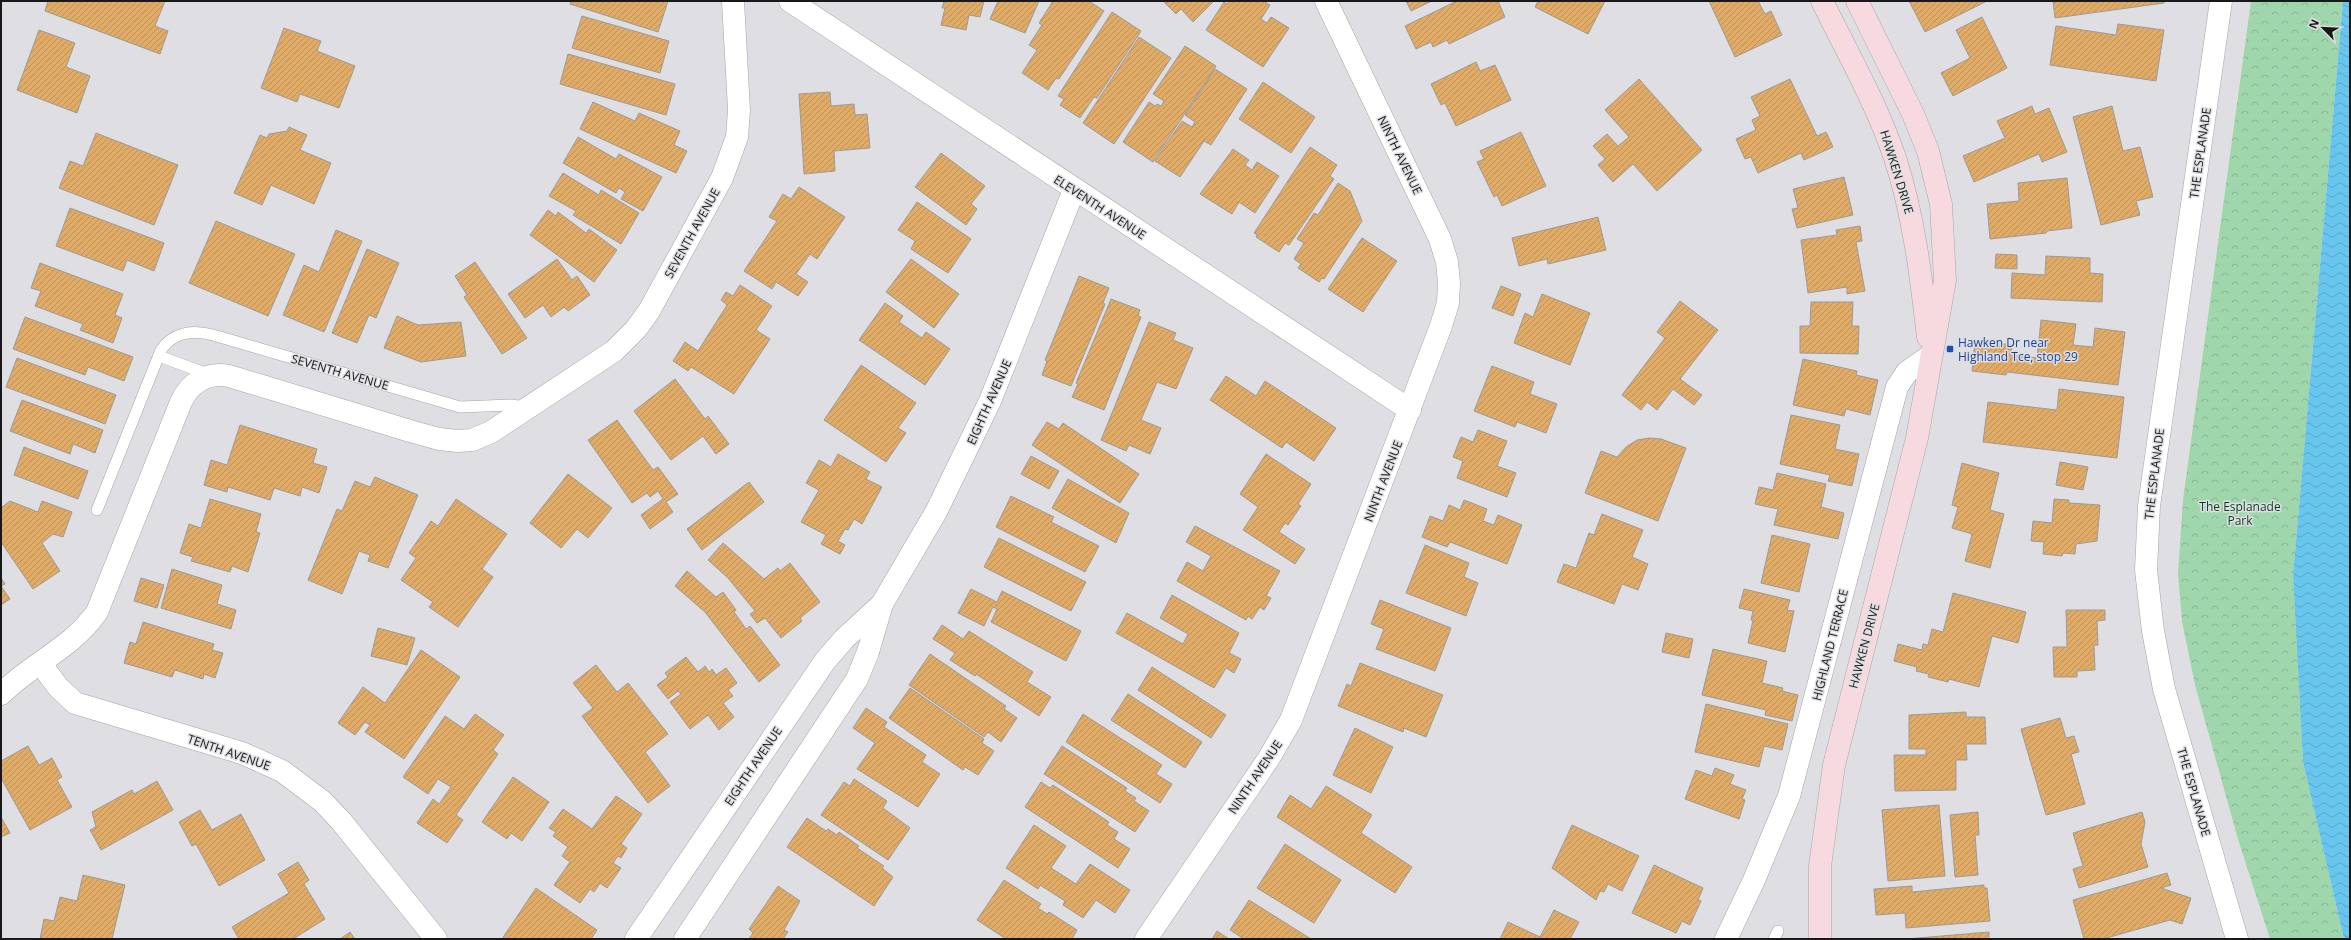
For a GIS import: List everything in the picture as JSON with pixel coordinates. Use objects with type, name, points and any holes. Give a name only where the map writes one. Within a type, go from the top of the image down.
[{"type":"main road","name":"HAWKEN DRIVE","points":[[1822,1],[1878,115],[1895,158],[1915,236],[1930,356]]},
{"type":"main road","name":"HAWKEN DRIVE","points":[[1820,939],[1820,866],[1834,765],[1923,412],[1930,356],[1945,280],[1941,204],[1932,166],[1920,130],[1857,1]]},
{"type":"street","name":"SEVENTH AVENUE","points":[[5,687],[41,664],[73,640],[97,612],[183,398],[197,382],[220,374],[239,378],[335,409],[449,441],[478,439],[531,407],[614,351],[636,329],[649,311],[722,178],[736,144],[739,126],[733,1]]},
{"type":"street","name":"ELEVENTH AVENUE","points":[[790,1],[1074,190],[1410,410]]},
{"type":"street","name":"NINTH AVENUE","points":[[1146,939],[1269,758],[1291,720],[1445,315],[1449,288],[1447,262],[1438,234],[1326,1]]},
{"type":"street","name":"THE ESPLANADE","points":[[2221,1],[2149,506],[2146,570],[2152,631],[2164,689],[2238,939]]},
{"type":"street","name":"EIGHTH AVENUE","points":[[685,939],[850,690],[868,652],[882,604],[936,512],[990,402],[1074,190]]},
{"type":"street","name":"HIGHLAND TERRACE","points":[[1726,939],[1757,873],[1789,796],[1897,388],[1907,372],[1930,356]]},
{"type":"street","name":"EIGHTH AVENUE","points":[[636,939],[825,661],[844,639],[882,604]]},
{"type":"street","name":"TENTH AVENUE","points":[[41,664],[58,688],[75,703],[242,753],[269,764],[294,778],[322,801],[341,821],[436,939]]},
{"type":"lane","name":"SEVENTH AVENUE","points":[[97,510],[158,356],[164,346],[174,338],[198,332],[460,407],[510,405],[531,407]]},
{"type":"lane","name":"SEVENTH AVENUE","points":[[158,356],[211,376]]},
{"type":"green space","name":"The Esplanade Park","points":[[2251,1],[2343,1],[2293,576],[2303,762],[2344,939],[2270,939],[2238,839],[2195,685],[2182,621],[2178,574],[2183,500]]},
{"type":"water","points":[[2343,1],[2350,1],[2350,939],[2344,939],[2303,762],[2293,576]]},
{"type":"building","points":[[48,1],[165,1],[155,26],[168,31],[160,54],[45,11]]},
{"type":"building","points":[[571,1],[668,1],[658,32],[570,4]]},
{"type":"building","points":[[944,1],[984,1],[980,17],[969,15],[966,30],[941,25],[945,8],[942,8]]},
{"type":"building","points":[[998,1],[1039,1],[1025,33],[990,19]]},
{"type":"building","points":[[1053,1],[1089,1],[1104,11],[1059,79],[1056,78],[1048,90],[1022,73],[1037,50],[1029,45],[1042,25],[1039,23]]},
{"type":"building","points":[[1163,1],[1214,1],[1193,22],[1181,9],[1176,14]]},
{"type":"building","points":[[1229,1],[1263,1],[1270,5],[1261,19],[1267,23],[1271,17],[1289,28],[1263,67],[1206,30],[1224,2],[1227,4]]},
{"type":"building","points":[[1406,1],[1432,1],[1411,11]]},
{"type":"building","points":[[1457,1],[1498,1],[1505,17],[1449,44],[1447,40],[1433,47],[1431,42],[1416,49],[1405,26]]},
{"type":"building","points":[[1538,1],[1605,1],[1588,34],[1535,7]]},
{"type":"building","points":[[1709,1],[1758,1],[1765,14],[1771,11],[1782,35],[1735,57]]},
{"type":"building","points":[[1909,1],[1987,1],[1925,32]]},
{"type":"building","points":[[2053,1],[2164,1],[2164,3],[2055,18]]},
{"type":"building","points":[[1112,12],[1141,31],[1097,98],[1094,97],[1080,118],[1060,105],[1064,99],[1058,96]]},
{"type":"building","points":[[582,16],[669,41],[660,73],[572,48]]},
{"type":"building","points":[[1982,17],[2007,68],[1953,96],[1941,73],[1970,58],[1956,30]]},
{"type":"building","points":[[2118,24],[2164,30],[2156,81],[2050,65],[2056,26],[2116,35]]},
{"type":"building","points":[[284,28],[321,41],[317,51],[355,66],[339,108],[300,94],[297,102],[261,88]]},
{"type":"building","points":[[39,30],[75,43],[66,67],[90,76],[77,113],[17,90]]},
{"type":"building","points":[[1139,37],[1171,58],[1114,144],[1083,123]]},
{"type":"building","points":[[1185,46],[1216,66],[1153,162],[1123,142],[1149,102],[1155,106],[1157,104],[1161,106],[1164,101],[1153,94]]},
{"type":"building","points":[[568,54],[675,84],[666,115],[560,84]]},
{"type":"building","points":[[1476,62],[1480,71],[1495,65],[1511,100],[1456,126],[1445,103],[1441,105],[1431,84]]},
{"type":"building","points":[[1215,69],[1247,89],[1211,145],[1204,141],[1180,177],[1155,161],[1182,121],[1192,127],[1195,122],[1185,115]]},
{"type":"building","points":[[1639,79],[1702,150],[1657,191],[1633,164],[1613,182],[1598,165],[1605,159],[1593,146],[1607,134],[1618,146],[1629,137],[1605,110]]},
{"type":"building","points":[[1790,79],[1817,136],[1826,132],[1833,147],[1804,160],[1801,153],[1758,173],[1751,157],[1745,159],[1736,139],[1756,130],[1752,120],[1760,116],[1751,97]]},
{"type":"building","points":[[1263,82],[1315,117],[1291,153],[1239,119]]},
{"type":"building","points":[[830,92],[831,106],[854,104],[855,115],[867,114],[870,148],[834,151],[835,171],[804,174],[799,94]]},
{"type":"building","points":[[593,102],[635,121],[639,113],[680,131],[674,145],[687,151],[676,173],[580,129]]},
{"type":"building","points":[[2032,106],[2035,114],[2049,108],[2067,152],[2042,162],[2039,154],[1974,182],[1963,156],[2005,138],[1997,121]]},
{"type":"building","points":[[2112,106],[2123,151],[2140,147],[2153,197],[2136,201],[2140,215],[2101,225],[2073,117]]},
{"type":"building","points":[[289,127],[307,135],[300,150],[331,163],[314,204],[271,185],[262,205],[234,193],[260,135],[267,138],[269,134],[287,131]]},
{"type":"building","points":[[1521,132],[1546,186],[1502,206],[1497,195],[1494,197],[1477,162],[1484,159],[1480,151]]},
{"type":"building","points":[[96,133],[178,165],[154,225],[59,188],[70,161],[83,166]]},
{"type":"building","points":[[578,137],[616,159],[619,154],[662,177],[643,211],[621,199],[625,192],[619,188],[616,193],[563,163]]},
{"type":"building","points":[[1310,147],[1337,165],[1330,176],[1334,179],[1289,245],[1285,243],[1279,252],[1256,237],[1257,234],[1254,233]]},
{"type":"building","points":[[1233,149],[1249,160],[1245,165],[1252,170],[1257,162],[1279,176],[1255,213],[1239,202],[1232,214],[1200,194]]},
{"type":"building","points":[[941,153],[985,186],[971,204],[977,209],[966,225],[915,187]]},
{"type":"building","points":[[563,173],[599,195],[601,190],[639,213],[621,244],[573,215],[576,211],[549,196]]},
{"type":"building","points":[[1844,177],[1853,215],[1797,228],[1792,209],[1798,208],[1793,189]]},
{"type":"building","points":[[2067,178],[2072,228],[2047,231],[2046,233],[1990,239],[1987,204],[2019,201],[2018,183]]},
{"type":"building","points":[[1338,183],[1350,191],[1362,221],[1324,279],[1322,278],[1319,282],[1298,268],[1301,264],[1294,259],[1304,243],[1297,239],[1314,213],[1318,215]]},
{"type":"building","points":[[799,187],[845,217],[817,259],[810,254],[796,274],[808,282],[798,296],[776,282],[772,289],[744,271],[777,221],[769,217],[783,194],[791,199]]},
{"type":"building","points":[[917,202],[971,239],[948,273],[911,249],[915,241],[898,230]]},
{"type":"building","points":[[70,208],[164,243],[154,271],[127,260],[123,271],[56,246]]},
{"type":"building","points":[[548,210],[556,216],[558,212],[586,233],[589,229],[617,250],[594,282],[530,235]]},
{"type":"building","points":[[1598,217],[1606,250],[1548,264],[1547,259],[1519,266],[1512,238]]},
{"type":"building","points":[[216,221],[295,254],[268,316],[189,283]]},
{"type":"building","points":[[1860,226],[1862,241],[1856,242],[1865,291],[1847,294],[1847,287],[1808,293],[1801,240],[1837,235],[1836,230]]},
{"type":"building","points":[[336,230],[362,241],[324,332],[283,315],[304,265],[319,272]]},
{"type":"building","points":[[1362,238],[1397,261],[1363,312],[1328,289]]},
{"type":"building","points":[[367,249],[399,263],[376,318],[369,315],[357,343],[332,333]]},
{"type":"building","points":[[1996,254],[2017,255],[2017,269],[1995,268]]},
{"type":"building","points":[[2046,256],[2090,258],[2090,273],[2103,274],[2102,302],[2011,298],[2012,273],[2045,275]]},
{"type":"building","points":[[557,259],[572,280],[577,276],[590,295],[568,311],[564,307],[551,317],[543,305],[525,318],[508,294]]},
{"type":"building","points":[[911,259],[959,294],[934,328],[886,292]]},
{"type":"building","points":[[475,262],[527,338],[502,354],[464,297],[467,295],[455,276]]},
{"type":"building","points":[[40,263],[123,294],[115,315],[122,318],[113,343],[80,330],[83,324],[35,306],[41,291],[31,288]]},
{"type":"building","points":[[1079,276],[1109,288],[1103,303],[1105,304],[1071,386],[1042,375],[1047,361],[1045,360]]},
{"type":"building","points":[[740,285],[772,306],[756,330],[770,339],[734,394],[691,367],[688,371],[673,361],[685,342],[698,351],[727,305],[721,300],[726,292],[733,296]]},
{"type":"building","points":[[1501,286],[1521,294],[1513,316],[1492,308]]},
{"type":"building","points":[[1542,294],[1590,313],[1570,365],[1514,343],[1525,313],[1533,317]]},
{"type":"building","points":[[1111,299],[1140,310],[1138,316],[1141,317],[1104,410],[1072,397],[1078,384],[1076,383]]},
{"type":"building","points":[[1680,301],[1718,330],[1680,379],[1702,395],[1694,405],[1673,389],[1657,410],[1647,402],[1641,410],[1622,395],[1665,338],[1657,332]]},
{"type":"building","points":[[1811,302],[1853,302],[1852,326],[1859,326],[1858,354],[1800,353],[1800,326],[1810,326]]},
{"type":"building","points":[[885,303],[903,316],[899,322],[922,338],[926,332],[950,349],[925,385],[859,340]]},
{"type":"building","points":[[397,316],[418,325],[461,322],[466,356],[421,362],[384,348]]},
{"type":"building","points":[[25,317],[133,357],[124,381],[88,367],[85,375],[13,349]]},
{"type":"building","points":[[2041,320],[2076,324],[2073,345],[2093,347],[2095,328],[2125,332],[2118,385],[2007,372],[2006,375],[1972,371],[1975,340],[2012,345],[2011,355],[2037,358]]},
{"type":"building","points":[[1149,322],[1176,333],[1173,340],[1193,348],[1176,389],[1157,382],[1141,420],[1161,428],[1150,454],[1129,445],[1126,451],[1101,440]]},
{"type":"building","points":[[17,358],[116,395],[105,424],[6,387]]},
{"type":"building","points":[[1803,359],[1857,371],[1856,375],[1878,380],[1870,415],[1846,409],[1844,416],[1793,405]]},
{"type":"building","points":[[861,365],[916,403],[898,428],[906,433],[886,462],[824,420]]},
{"type":"building","points":[[1492,366],[1534,382],[1530,394],[1557,404],[1546,433],[1517,422],[1515,427],[1474,411]]},
{"type":"building","points":[[1226,376],[1256,396],[1265,381],[1336,428],[1314,461],[1286,442],[1282,448],[1210,400]]},
{"type":"building","points":[[675,379],[705,419],[708,416],[729,444],[716,454],[703,436],[671,460],[634,411]]},
{"type":"building","points":[[2059,389],[2124,397],[2117,458],[1983,442],[1988,402],[2057,410]]},
{"type":"building","points":[[22,400],[103,430],[95,453],[73,444],[70,454],[10,431]]},
{"type":"building","points":[[1791,415],[1840,425],[1835,449],[1859,454],[1852,486],[1828,481],[1830,475],[1780,464]]},
{"type":"building","points":[[617,420],[653,470],[658,467],[678,494],[666,502],[673,512],[650,529],[641,515],[663,499],[658,491],[650,497],[647,493],[632,503],[588,440]]},
{"type":"building","points":[[1047,422],[1059,429],[1063,423],[1139,474],[1120,503],[1032,445]]},
{"type":"building","points":[[240,425],[317,449],[313,463],[327,467],[319,493],[302,487],[300,496],[274,488],[270,500],[228,487],[227,492],[204,485],[211,460],[227,465]]},
{"type":"building","points":[[1478,430],[1507,441],[1497,466],[1516,473],[1507,497],[1457,478],[1463,461],[1453,457],[1461,437],[1473,442]]},
{"type":"building","points":[[1649,438],[1661,439],[1686,448],[1658,521],[1585,493],[1601,451],[1617,457],[1626,447],[1637,440]]},
{"type":"building","points":[[24,447],[88,471],[78,499],[14,475]]},
{"type":"building","points":[[838,454],[870,472],[866,479],[882,487],[862,524],[854,519],[848,530],[845,529],[838,541],[845,545],[840,554],[821,544],[826,535],[801,522],[819,490],[806,483],[819,460],[831,467]]},
{"type":"building","points":[[1266,454],[1311,484],[1298,504],[1301,506],[1288,525],[1285,523],[1279,532],[1305,549],[1295,564],[1243,530],[1258,507],[1240,494]]},
{"type":"building","points":[[1031,456],[1059,471],[1049,489],[1021,474]]},
{"type":"building","points":[[2060,462],[2088,467],[2083,490],[2056,485]]},
{"type":"building","points":[[1962,463],[1999,473],[1990,510],[2004,514],[1990,568],[1965,561],[1972,534],[1952,528],[1958,507],[1952,505]]},
{"type":"building","points":[[1777,473],[1826,484],[1821,507],[1844,513],[1838,539],[1774,525],[1778,509],[1755,504],[1759,487],[1773,490]]},
{"type":"building","points":[[568,474],[612,508],[588,538],[577,529],[561,548],[530,523]]},
{"type":"building","points":[[375,477],[418,495],[388,568],[368,561],[370,555],[359,551],[342,594],[308,580],[337,509],[342,511],[355,481],[370,487]]},
{"type":"building","points":[[1068,479],[1129,513],[1116,543],[1052,508]]},
{"type":"building","points":[[749,482],[764,502],[702,550],[687,529]]},
{"type":"building","points":[[1011,496],[1054,517],[1051,522],[1099,546],[1085,572],[996,527]]},
{"type":"building","points":[[210,499],[261,514],[256,532],[260,533],[248,572],[232,566],[230,572],[191,561],[193,557],[180,553],[189,524],[201,528]]},
{"type":"building","points":[[456,499],[507,534],[482,569],[493,577],[458,627],[429,607],[433,602],[401,580],[416,558],[409,553],[431,521],[438,526]]},
{"type":"building","points":[[2054,499],[2069,500],[2069,503],[2100,505],[2097,541],[2076,544],[2075,554],[2063,553],[2062,556],[2043,554],[2044,542],[2031,541],[2033,521],[2052,523]]},
{"type":"building","points":[[1464,500],[1487,509],[1483,521],[1494,525],[1498,515],[1522,525],[1507,564],[1450,542],[1447,547],[1422,537],[1430,516],[1443,521],[1449,505],[1460,510]]},
{"type":"building","points":[[10,501],[38,512],[42,501],[72,512],[63,537],[53,534],[42,543],[60,571],[33,589],[1,542],[1,508]]},
{"type":"building","points":[[1602,514],[1643,530],[1632,557],[1648,564],[1638,590],[1622,584],[1614,604],[1557,582],[1564,564],[1576,568],[1589,533],[1594,535]]},
{"type":"building","points":[[1195,526],[1280,571],[1266,596],[1271,598],[1264,610],[1260,607],[1252,619],[1248,616],[1246,620],[1177,581],[1187,562],[1203,571],[1211,556],[1186,542]]},
{"type":"building","points":[[1772,535],[1810,544],[1799,592],[1761,583]]},
{"type":"building","points":[[999,538],[1086,582],[1071,611],[984,567]]},
{"type":"building","points":[[723,543],[764,579],[778,568],[780,571],[790,563],[820,602],[800,618],[802,621],[781,638],[765,618],[757,623],[750,614],[755,611],[728,578],[708,560]]},
{"type":"building","points":[[1425,545],[1469,563],[1464,577],[1478,583],[1466,616],[1406,593]]},
{"type":"building","points":[[172,569],[222,585],[217,604],[236,610],[231,629],[161,608]]},
{"type":"building","points":[[687,571],[716,597],[723,592],[736,610],[734,612],[746,629],[750,626],[780,665],[759,682],[705,612],[675,586]]},
{"type":"building","points":[[1,578],[5,584],[1,586]]},
{"type":"building","points":[[141,578],[164,585],[157,608],[134,601]]},
{"type":"building","points":[[1,586],[10,599],[1,605]]},
{"type":"building","points":[[971,589],[997,602],[1002,591],[1081,631],[1066,661],[991,622],[997,609],[993,607],[984,626],[958,613]]},
{"type":"building","points":[[1744,589],[1790,600],[1787,610],[1794,611],[1785,652],[1748,643],[1753,620],[1751,620],[1753,611],[1739,608]]},
{"type":"building","points":[[1953,593],[2026,612],[2018,643],[1992,636],[1979,687],[1949,679],[1948,682],[1928,677],[1929,674],[1916,671],[1917,667],[1894,661],[1898,644],[1922,650],[1923,644],[1928,645],[1932,629],[1943,632]]},
{"type":"building","points":[[1172,595],[1239,633],[1229,653],[1241,659],[1234,673],[1226,668],[1214,688],[1116,633],[1127,613],[1183,644],[1188,634],[1160,618]]},
{"type":"building","points":[[1380,600],[1451,628],[1435,671],[1376,649],[1384,629],[1371,624]]},
{"type":"building","points":[[2066,610],[2105,610],[2105,620],[2097,621],[2098,645],[2094,645],[2095,670],[2077,671],[2077,677],[2054,677],[2053,647],[2067,647]]},
{"type":"building","points":[[143,622],[214,644],[212,650],[223,653],[215,678],[204,674],[203,679],[175,670],[172,677],[124,663],[130,642],[136,644]]},
{"type":"building","points":[[942,625],[963,639],[969,631],[1033,672],[1027,682],[1051,697],[1039,716],[976,674],[975,676],[950,660],[955,653],[933,639]]},
{"type":"building","points":[[378,628],[415,638],[407,665],[371,656]]},
{"type":"building","points":[[1666,633],[1693,639],[1689,658],[1662,652]]},
{"type":"building","points":[[1713,649],[1767,661],[1762,683],[1783,688],[1782,691],[1798,695],[1792,721],[1765,715],[1766,710],[1702,695]]},
{"type":"building","points":[[421,650],[460,677],[404,759],[365,732],[370,725],[365,722],[355,735],[338,723],[363,687],[385,703]]},
{"type":"building","points":[[930,654],[1006,706],[1004,709],[1017,718],[1001,742],[988,732],[984,737],[909,685]]},
{"type":"building","points":[[686,657],[698,672],[705,666],[709,672],[712,669],[716,675],[726,668],[737,683],[728,690],[733,696],[723,703],[734,717],[719,730],[708,715],[690,729],[670,702],[681,694],[678,691],[668,699],[657,685],[668,677],[665,673]]},
{"type":"building","points":[[1360,663],[1443,695],[1426,737],[1404,728],[1403,732],[1338,706],[1347,684],[1351,686]]},
{"type":"building","points":[[596,665],[617,692],[628,683],[668,734],[645,752],[670,786],[648,803],[582,716],[593,708],[573,683]]},
{"type":"building","points":[[1152,667],[1226,715],[1211,738],[1138,690]]},
{"type":"building","points":[[910,688],[984,739],[982,743],[994,751],[978,775],[965,767],[963,770],[889,718]]},
{"type":"building","points":[[1128,694],[1202,742],[1185,768],[1111,720]]},
{"type":"building","points":[[1706,704],[1788,724],[1782,750],[1764,746],[1759,767],[1695,752]]},
{"type":"building","points":[[866,708],[887,722],[884,727],[926,755],[922,762],[940,774],[918,807],[857,769],[875,743],[853,728]]},
{"type":"building","points":[[1966,712],[1966,717],[1985,717],[1986,744],[1966,744],[1967,760],[1956,760],[1956,790],[1895,791],[1894,755],[1926,755],[1926,749],[1909,749],[1909,715]]},
{"type":"building","points":[[475,714],[504,735],[493,750],[498,754],[456,815],[463,820],[447,843],[417,823],[433,799],[439,804],[451,787],[438,779],[428,794],[403,777],[445,716],[464,729]]},
{"type":"building","points":[[1083,714],[1162,765],[1156,774],[1172,784],[1160,803],[1066,742]]},
{"type":"building","points":[[2060,718],[2066,738],[2074,736],[2079,752],[2071,754],[2085,804],[2046,815],[2021,729]]},
{"type":"building","points":[[1355,728],[1393,747],[1371,793],[1333,775]]},
{"type":"building","points":[[28,746],[39,765],[52,758],[62,777],[57,780],[72,807],[30,830],[1,778],[1,761]]},
{"type":"building","points":[[1062,746],[1127,788],[1125,791],[1136,798],[1134,801],[1149,811],[1135,832],[1044,774]]},
{"type":"building","points":[[1715,768],[1734,775],[1730,784],[1746,790],[1742,799],[1745,800],[1739,819],[1685,799],[1696,770],[1712,776]]},
{"type":"building","points":[[513,777],[549,802],[522,841],[511,833],[507,839],[482,822]]},
{"type":"building","points":[[854,779],[887,801],[883,808],[910,828],[888,860],[821,815],[844,782],[850,786]]},
{"type":"building","points":[[157,781],[173,810],[101,850],[90,830],[96,827],[92,812],[132,790],[134,794]]},
{"type":"building","points":[[1041,782],[1050,788],[1053,785],[1109,822],[1107,825],[1118,832],[1114,839],[1130,849],[1118,868],[1025,807]]},
{"type":"building","points":[[1326,786],[1372,815],[1361,833],[1412,867],[1395,893],[1277,817],[1290,795],[1311,809]]},
{"type":"building","points":[[616,796],[642,814],[621,844],[627,848],[621,858],[618,856],[613,863],[621,868],[607,888],[600,883],[594,892],[590,889],[580,903],[554,885],[570,862],[562,856],[568,847],[553,836],[556,832],[549,828],[563,809],[592,829]]},
{"type":"building","points":[[1939,805],[1945,876],[1888,881],[1882,810]]},
{"type":"building","points":[[200,810],[212,830],[241,814],[265,860],[219,886],[196,844],[192,846],[179,822]]},
{"type":"building","points":[[1978,812],[1979,835],[1975,835],[1978,875],[1955,877],[1950,815]]},
{"type":"building","points":[[2142,812],[2145,822],[2141,844],[2148,867],[2079,888],[2073,869],[2083,866],[2073,833]]},
{"type":"building","points":[[1,817],[10,833],[1,837]]},
{"type":"building","points":[[807,818],[826,831],[828,829],[837,835],[839,832],[859,846],[857,848],[884,866],[882,868],[893,877],[874,906],[787,847]]},
{"type":"building","points":[[1034,825],[1066,846],[1051,868],[1076,884],[1090,864],[1130,890],[1115,913],[1096,900],[1083,918],[1063,905],[1065,901],[1040,885],[1038,889],[1006,868]]},
{"type":"building","points":[[1572,825],[1639,856],[1622,891],[1608,884],[1604,892],[1600,891],[1596,900],[1552,868]]},
{"type":"building","points":[[1285,844],[1341,880],[1314,923],[1257,888]]},
{"type":"building","points":[[298,862],[309,880],[304,884],[325,919],[293,939],[239,939],[232,927],[289,893],[278,874]]},
{"type":"building","points":[[1654,865],[1703,888],[1698,900],[1701,901],[1690,925],[1682,921],[1676,933],[1632,913]]},
{"type":"building","points":[[2167,873],[2171,885],[2161,888],[2191,898],[2182,924],[2170,920],[2103,939],[2084,939],[2073,900]]},
{"type":"building","points":[[83,875],[125,885],[112,939],[40,939],[44,919],[54,921],[60,897],[77,901]]},
{"type":"building","points":[[1004,880],[1041,904],[1038,908],[1047,914],[1049,912],[1077,930],[1072,939],[1006,939],[977,920]]},
{"type":"building","points":[[1984,885],[1984,888],[1987,888],[1990,921],[1906,928],[1905,913],[1876,915],[1874,889],[1912,886],[1912,892]]},
{"type":"building","points":[[778,886],[800,901],[784,930],[788,932],[783,939],[749,939],[753,933],[749,929]]},
{"type":"building","points":[[536,888],[597,930],[591,939],[502,939]]},
{"type":"building","points":[[1249,900],[1311,939],[1244,939],[1230,930]]},
{"type":"building","points":[[1554,910],[1579,922],[1570,939],[1500,939],[1508,922],[1540,937]]},
{"type":"building","points":[[1217,931],[1229,939],[1212,939]]},
{"type":"building","points":[[350,932],[355,939],[340,939]]},
{"type":"building","points":[[1989,932],[1989,939],[1906,939]]},
{"type":"place","name":"Hawken Dr near Highland Tce, stop 29","points":[[1950,349]]}]
